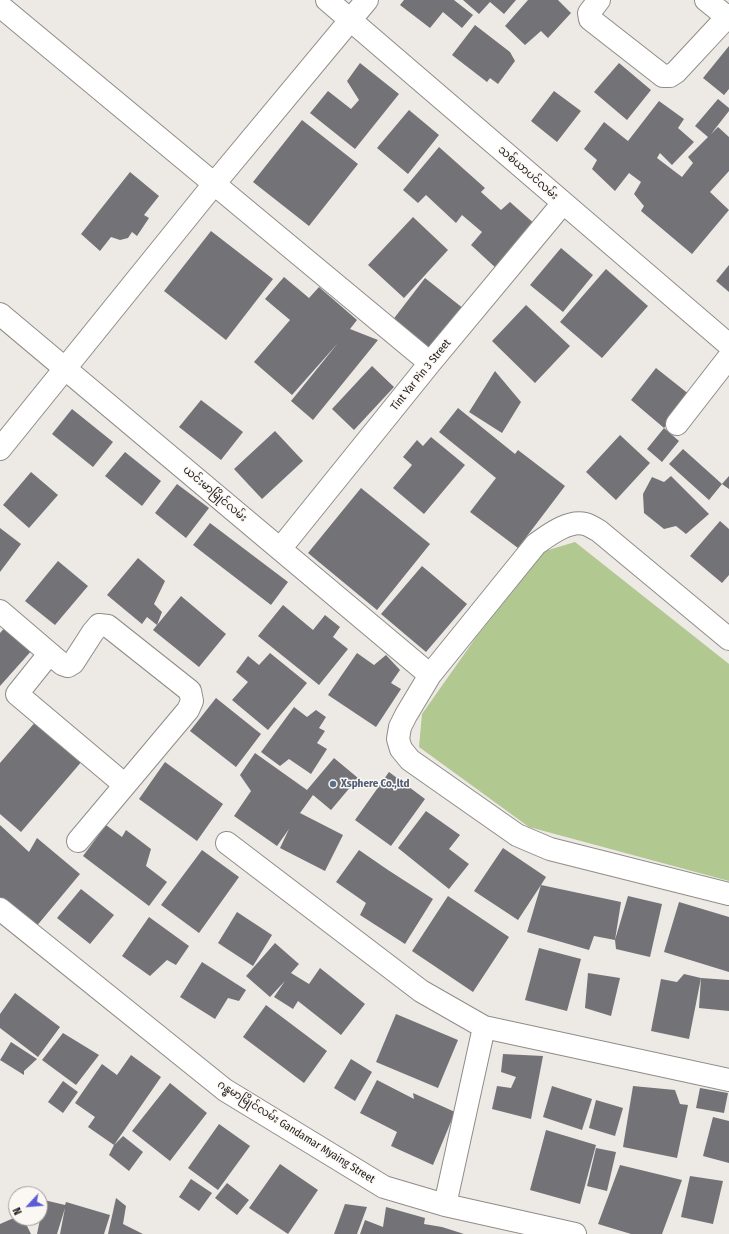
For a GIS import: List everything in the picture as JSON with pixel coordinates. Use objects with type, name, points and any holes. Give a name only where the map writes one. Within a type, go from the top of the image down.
[{"type":"street","name":"သစ်ယာပင်လမ်း","points":[[327,0],[729,345]]},
{"type":"street","points":[[0,448],[214,184],[367,0]]},
{"type":"street","points":[[599,0],[589,13],[590,19],[664,76],[670,76],[676,72],[728,16],[706,0]]},
{"type":"street","points":[[0,6],[430,363]]},
{"type":"street","name":"Tint Yar Pin 3 Street","points":[[280,549],[430,363],[563,204]]},
{"type":"street","name":"ယင်းမာမြိုင်လမ်း","points":[[0,314],[430,675]]},
{"type":"street","points":[[677,424],[729,357]]},
{"type":"street","points":[[729,639],[599,531],[586,524],[576,523],[551,534],[536,544],[430,675],[400,726],[398,739],[402,749],[410,760],[517,835],[534,843],[550,849],[729,894]]},
{"type":"street","points":[[0,611],[49,654],[62,664],[68,666],[73,663],[99,625],[108,626],[190,691],[192,701],[188,710],[78,841]]},
{"type":"street","points":[[49,654],[17,694],[125,785]]},
{"type":"street","points":[[227,843],[421,991],[484,1027],[729,1080]]},
{"type":"street","name":"ဂန္ဓမာမြိုင်လမ်း Gandamar Myaing Street","points":[[0,909],[225,1090],[384,1187],[445,1205],[575,1234]]},
{"type":"street","points":[[445,1205],[484,1027]]},
{"type":"green space","points":[[575,542],[729,664],[729,881],[529,827],[419,747],[422,714],[477,636],[545,551]]},
{"type":"building","points":[[404,0],[454,0],[473,15],[462,28],[443,12],[430,28],[400,5]]},
{"type":"building","points":[[463,0],[516,0],[504,14],[490,2],[479,14]]},
{"type":"building","points":[[528,0],[558,0],[571,13],[548,38],[541,31],[525,45],[505,26]]},
{"type":"building","points":[[475,25],[510,52],[515,61],[498,84],[490,78],[487,82],[452,55]]},
{"type":"building","points":[[729,46],[729,89],[724,95],[703,78]]},
{"type":"building","points":[[360,63],[399,94],[355,149],[310,113],[328,91],[351,109],[359,100],[347,81]]},
{"type":"building","points":[[619,63],[651,90],[627,120],[594,92]]},
{"type":"building","points":[[554,91],[581,111],[557,142],[531,121]]},
{"type":"building","points":[[718,99],[729,108],[729,111],[711,134],[718,127],[729,137],[729,171],[710,192],[729,210],[692,254],[641,211],[644,206],[634,194],[641,182],[629,173],[615,191],[592,169],[597,160],[584,149],[604,122],[628,141],[659,101],[684,119],[678,128],[694,142],[672,165],[660,153],[657,158],[682,177],[693,163],[688,157],[708,137],[695,126]]},
{"type":"building","points":[[409,110],[439,135],[408,174],[377,148]]},
{"type":"building","points":[[302,120],[358,164],[309,226],[253,182]]},
{"type":"building","points":[[439,147],[485,188],[481,192],[501,210],[510,202],[537,226],[497,269],[471,245],[482,232],[462,215],[456,223],[426,195],[418,203],[403,190]]},
{"type":"building","points":[[130,172],[159,196],[144,215],[149,218],[137,236],[132,232],[128,238],[120,240],[111,237],[100,251],[81,234]]},
{"type":"building","points":[[413,217],[448,250],[404,298],[368,265]]},
{"type":"building","points":[[211,231],[273,279],[226,340],[164,291]]},
{"type":"building","points":[[561,248],[593,275],[563,312],[530,285]]},
{"type":"building","points":[[729,265],[729,292],[716,281]]},
{"type":"building","points":[[606,269],[648,306],[602,358],[560,322]]},
{"type":"building","points":[[284,277],[309,298],[319,287],[357,320],[350,329],[378,340],[313,420],[291,401],[338,343],[292,395],[254,362],[290,320],[265,299]]},
{"type":"building","points":[[425,278],[464,309],[432,351],[392,321]]},
{"type":"building","points":[[526,305],[570,346],[535,383],[492,341]]},
{"type":"building","points":[[372,366],[394,387],[354,430],[332,409]]},
{"type":"building","points":[[656,368],[690,395],[664,428],[631,400]]},
{"type":"building","points":[[495,371],[521,402],[502,433],[469,412]]},
{"type":"building","points":[[201,400],[243,432],[221,460],[179,427]]},
{"type":"building","points":[[458,408],[515,454],[518,450],[565,486],[518,548],[470,512],[496,478],[439,432]]},
{"type":"building","points":[[72,409],[113,442],[93,467],[52,434]]},
{"type":"building","points":[[664,428],[679,441],[662,462],[647,449]]},
{"type":"building","points":[[275,431],[303,461],[262,499],[234,469]]},
{"type":"building","points":[[620,435],[650,463],[616,500],[586,472]]},
{"type":"building","points":[[431,437],[465,465],[424,514],[393,488],[412,465],[403,457],[417,440],[423,446]]},
{"type":"building","points":[[683,449],[722,484],[709,500],[669,464]]},
{"type":"building","points":[[125,452],[161,481],[142,506],[105,476]]},
{"type":"building","points":[[31,472],[58,495],[29,528],[3,505]]},
{"type":"building","points":[[671,476],[709,514],[686,534],[676,526],[664,529],[644,513],[643,494],[652,477],[664,482]]},
{"type":"building","points":[[729,476],[729,489],[722,484]]},
{"type":"building","points":[[177,484],[209,508],[186,538],[155,513]]},
{"type":"building","points":[[361,488],[430,544],[377,610],[308,553]]},
{"type":"building","points":[[720,521],[729,529],[729,575],[722,583],[690,556]]},
{"type":"building","points":[[210,523],[288,582],[271,605],[193,545]]},
{"type":"building","points":[[0,528],[21,544],[0,572]]},
{"type":"building","points":[[138,558],[165,581],[154,604],[162,612],[157,625],[147,617],[142,624],[107,595]]},
{"type":"building","points":[[58,561],[88,586],[55,625],[25,601]]},
{"type":"building","points":[[422,566],[467,604],[426,652],[381,614]]},
{"type":"building","points":[[181,596],[226,634],[199,667],[153,630]]},
{"type":"building","points":[[283,605],[313,630],[325,615],[340,627],[333,637],[348,649],[319,685],[258,636]]},
{"type":"building","points":[[7,625],[33,649],[0,686],[0,633]]},
{"type":"building","points":[[270,653],[307,683],[268,730],[232,700],[248,682],[236,672],[248,656],[259,665]]},
{"type":"building","points":[[357,653],[374,665],[386,655],[400,670],[391,683],[401,689],[376,727],[328,695]]},
{"type":"building","points":[[216,698],[261,734],[236,767],[190,731]]},
{"type":"building","points":[[294,707],[307,717],[316,710],[326,717],[319,728],[325,731],[317,743],[327,749],[311,774],[289,759],[280,766],[261,752]]},
{"type":"building","points":[[37,720],[83,760],[21,832],[0,814],[0,763]]},
{"type":"building","points":[[255,753],[307,790],[334,758],[358,778],[331,810],[313,795],[300,813],[343,835],[325,871],[280,848],[289,829],[277,846],[234,816],[251,791],[240,775]]},
{"type":"building","points":[[165,762],[223,804],[197,841],[139,799]]},
{"type":"building","points":[[389,772],[425,799],[391,846],[355,820]]},
{"type":"building","points":[[426,811],[460,835],[449,849],[469,864],[449,889],[398,848]]},
{"type":"building","points":[[0,825],[29,852],[37,838],[80,874],[35,928],[0,900]]},
{"type":"building","points":[[106,825],[122,837],[126,830],[151,849],[146,866],[167,882],[149,906],[83,856]]},
{"type":"building","points":[[503,848],[546,877],[518,920],[474,891]]},
{"type":"building","points":[[202,850],[239,877],[199,933],[161,905]]},
{"type":"building","points":[[359,850],[433,899],[405,944],[360,915],[366,903],[336,882]]},
{"type":"building","points":[[541,885],[621,902],[615,940],[594,936],[589,950],[527,932]]},
{"type":"building","points":[[81,889],[114,915],[90,944],[57,918]]},
{"type":"building","points":[[448,896],[509,937],[473,992],[412,951]]},
{"type":"building","points":[[628,896],[662,904],[650,957],[616,949],[615,940]]},
{"type":"building","points":[[679,902],[729,917],[729,972],[664,952]]},
{"type":"building","points":[[237,912],[272,935],[253,966],[218,943]]},
{"type":"building","points":[[149,917],[189,946],[176,965],[167,960],[150,976],[122,956]]},
{"type":"building","points":[[275,943],[299,964],[291,973],[309,984],[320,968],[365,1004],[341,1035],[298,1001],[293,1009],[274,997],[285,981],[270,997],[246,976]]},
{"type":"building","points":[[539,948],[581,959],[567,1011],[525,1000]]},
{"type":"building","points":[[202,962],[246,990],[239,1001],[228,998],[215,1019],[180,997]]},
{"type":"building","points":[[588,973],[620,978],[611,1016],[585,1008]]},
{"type":"building","points":[[684,974],[701,978],[689,1039],[651,1031],[661,979],[677,982]]},
{"type":"building","points":[[701,978],[729,980],[729,1011],[699,1008]]},
{"type":"building","points":[[15,993],[60,1027],[38,1057],[0,1028],[0,1014]]},
{"type":"building","points":[[266,1005],[327,1051],[304,1083],[243,1037]]},
{"type":"building","points":[[396,1014],[458,1040],[438,1088],[376,1062]]},
{"type":"building","points":[[63,1033],[99,1055],[76,1085],[42,1060]]},
{"type":"building","points":[[11,1042],[37,1059],[24,1071],[24,1075],[0,1060]]},
{"type":"building","points":[[503,1054],[543,1056],[531,1119],[492,1109],[497,1086],[511,1088],[516,1077],[501,1072]]},
{"type":"building","points":[[131,1055],[161,1077],[114,1145],[88,1127],[95,1117],[75,1103],[102,1064],[117,1075]]},
{"type":"building","points":[[351,1059],[372,1072],[355,1101],[334,1088]]},
{"type":"building","points":[[377,1080],[414,1099],[413,1093],[455,1112],[433,1165],[391,1146],[397,1132],[360,1113]]},
{"type":"building","points":[[63,1081],[78,1092],[63,1113],[48,1102]]},
{"type":"building","points":[[170,1083],[207,1113],[170,1161],[132,1131]]},
{"type":"building","points":[[552,1086],[592,1099],[582,1130],[543,1117]]},
{"type":"building","points":[[633,1086],[675,1090],[680,1104],[688,1105],[677,1158],[623,1147]]},
{"type":"building","points":[[700,1088],[728,1093],[724,1113],[696,1108]]},
{"type":"building","points":[[596,1100],[623,1108],[615,1136],[589,1128]]},
{"type":"building","points":[[713,1117],[729,1121],[729,1163],[703,1156]]},
{"type":"building","points":[[219,1124],[250,1146],[218,1190],[188,1168]]},
{"type":"building","points":[[546,1130],[596,1145],[580,1204],[530,1190]]},
{"type":"building","points":[[123,1136],[143,1152],[129,1171],[109,1155],[114,1145]]},
{"type":"building","points":[[596,1148],[616,1152],[607,1191],[587,1186]]},
{"type":"building","points":[[280,1164],[318,1190],[288,1234],[249,1208]]},
{"type":"building","points":[[620,1165],[682,1180],[662,1234],[631,1234],[598,1224]]},
{"type":"building","points":[[690,1176],[723,1181],[713,1224],[681,1217]]},
{"type":"building","points":[[191,1179],[212,1193],[199,1211],[179,1197]]},
{"type":"building","points":[[227,1183],[249,1200],[237,1215],[215,1198]]},
{"type":"building","points":[[116,1198],[126,1206],[123,1224],[143,1234],[108,1234]]},
{"type":"building","points":[[48,1201],[65,1205],[66,1202],[110,1215],[104,1234],[60,1234],[65,1208],[57,1234],[37,1234],[39,1226],[48,1226]]},
{"type":"building","points":[[345,1204],[367,1207],[357,1234],[334,1234]]},
{"type":"building","points":[[386,1207],[425,1218],[424,1224],[442,1227],[464,1234],[360,1234],[365,1220],[383,1227]]},
{"type":"building","points":[[8,1220],[8,1226],[27,1226],[31,1234],[0,1234],[0,1224]]},
{"type":"place","name":"Xsphere Co.,ltd","points":[[333,784]]}]
